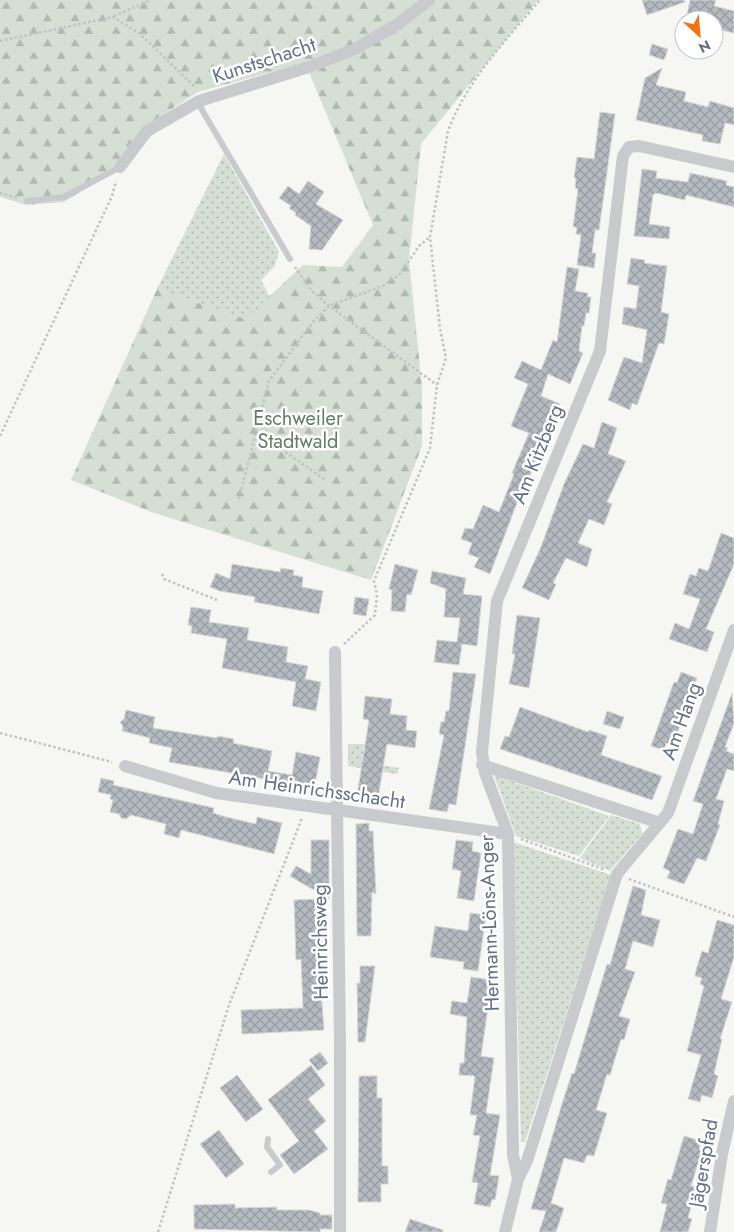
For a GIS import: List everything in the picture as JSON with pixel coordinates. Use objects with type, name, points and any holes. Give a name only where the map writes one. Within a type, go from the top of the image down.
[{"type":"street","name":"Kunstschacht","points":[[120,167],[147,131],[199,101],[309,67],[355,49],[398,24],[429,0]]},
{"type":"street","name":"Am Kitzberg","points":[[482,764],[497,602],[600,351],[623,156],[629,147],[639,146],[734,167]]},
{"type":"street","name":"Am Hang","points":[[660,823],[668,812],[734,630]]},
{"type":"street","name":"Heinrichsweg","points":[[335,652],[340,1044],[340,1232]]},
{"type":"street","points":[[482,764],[660,823]]},
{"type":"street","name":"Hermann-Löns-Anger","points":[[482,764],[508,834],[513,1155],[518,1179]]},
{"type":"street","name":"Am Heinrichsschacht","points":[[125,766],[216,793],[336,812],[508,834]]},
{"type":"street","name":"Hermann-Löns-Anger","points":[[505,1232],[518,1179],[527,1161],[617,874],[660,823]]},
{"type":"street","name":"Jägerspfad","points":[[710,1232],[722,1154],[734,1101]]},
{"type":"lane","points":[[199,101],[202,110],[290,259]]},
{"type":"lane","points":[[27,201],[64,197],[120,167]]},
{"type":"lane","points":[[268,1139],[267,1147],[280,1165],[271,1172]]},
{"type":"path","points":[[0,41],[113,17],[151,0]]},
{"type":"path","points":[[335,652],[375,614],[377,596],[374,581],[430,448],[437,385],[446,358],[440,329],[430,237],[448,131],[454,114],[495,53],[540,0]]},
{"type":"path","points":[[113,17],[140,33],[185,76],[199,91],[199,101]]},
{"type":"path","points":[[0,436],[112,196],[120,167]]},
{"type":"path","points":[[0,192],[27,201]]},
{"type":"path","points":[[239,499],[269,381],[313,322],[329,306],[385,285],[400,274],[419,246],[430,237]]},
{"type":"path","points":[[290,259],[301,278],[329,306],[437,385]]},
{"type":"path","points":[[258,423],[284,451],[324,479]]},
{"type":"path","points":[[162,574],[164,579],[217,600]]},
{"type":"path","points":[[0,733],[125,766]]},
{"type":"path","points":[[158,1232],[229,1005],[306,807]]},
{"type":"path","points":[[508,834],[734,917]]},
{"type":"green space","name":"Eschweiler Stadtwald","points":[[0,0],[538,0],[421,144],[409,260],[422,387],[422,446],[371,580],[154,513],[71,480],[157,289],[245,319],[303,265],[342,267],[373,225],[305,63],[198,92],[142,128],[106,176],[64,202],[26,205],[0,197]]},
{"type":"green space","points":[[224,154],[279,252],[275,266],[261,280],[270,297],[245,320],[157,289]]},
{"type":"green space","points":[[348,744],[364,744],[362,762],[399,768],[397,774],[348,766]]},
{"type":"green space","points":[[494,775],[609,816],[579,856],[516,836]]},
{"type":"green space","points":[[611,815],[640,824],[642,834],[610,871],[580,858]]},
{"type":"green space","points":[[513,842],[611,875],[525,1142],[521,1142]]},
{"type":"building","points":[[642,0],[684,0],[685,2],[647,15]]},
{"type":"building","points":[[690,0],[716,0],[714,6],[734,11],[734,33],[724,31],[724,10],[688,10]]},
{"type":"building","points":[[652,44],[668,49],[664,60],[649,55]]},
{"type":"building","points":[[662,68],[656,85],[686,92],[684,101],[708,107],[710,101],[734,108],[734,125],[725,123],[720,144],[702,141],[703,135],[636,120],[645,78]]},
{"type":"building","points":[[600,112],[615,114],[599,230],[595,230],[592,253],[596,253],[594,268],[577,265],[581,235],[576,234],[577,227],[573,227],[578,189],[575,188],[576,178],[574,178],[577,157],[594,159]]},
{"type":"building","points":[[642,169],[657,171],[656,178],[688,182],[690,173],[727,181],[726,185],[734,187],[734,207],[686,195],[685,200],[656,193],[653,195],[649,224],[670,227],[669,239],[634,236]]},
{"type":"building","points":[[308,181],[324,192],[316,204],[343,220],[322,250],[309,249],[311,226],[295,215],[296,213],[289,208],[291,206],[279,198],[288,186],[299,194]]},
{"type":"building","points":[[631,258],[645,260],[644,263],[667,266],[661,312],[669,314],[664,344],[659,343],[637,405],[632,403],[630,410],[608,400],[624,357],[642,363],[647,330],[622,324],[624,307],[636,309],[639,286],[627,284]]},
{"type":"building","points":[[567,267],[579,269],[575,291],[588,293],[587,297],[591,297],[589,313],[586,313],[584,326],[582,326],[579,351],[583,353],[570,384],[548,374],[541,396],[560,404],[528,480],[526,479],[490,574],[474,567],[479,558],[468,554],[472,543],[461,539],[465,528],[473,529],[483,505],[499,512],[514,474],[512,473],[529,433],[511,426],[528,384],[514,378],[522,361],[541,370],[553,340],[557,342]]},
{"type":"building","points":[[602,422],[617,428],[608,454],[626,461],[607,502],[612,504],[604,525],[589,519],[578,543],[592,549],[587,567],[566,558],[553,583],[556,584],[549,600],[522,588],[541,547],[564,484],[583,444],[594,448]]},
{"type":"building","points":[[721,533],[734,538],[734,564],[706,629],[714,632],[707,652],[669,639],[675,623],[689,629],[700,599],[683,594],[690,574],[696,576],[699,568],[708,571]]},
{"type":"building","points":[[232,564],[280,572],[281,568],[294,570],[293,575],[303,577],[302,587],[323,591],[319,614],[254,602],[255,597],[220,591],[210,587],[216,573],[230,579]]},
{"type":"building","points":[[395,564],[418,570],[411,595],[407,594],[405,612],[391,611],[392,590],[389,589]]},
{"type":"building","points":[[432,571],[466,578],[463,594],[482,596],[477,646],[462,644],[459,665],[434,662],[437,640],[457,642],[460,618],[444,617],[446,589],[430,583]]},
{"type":"building","points":[[355,597],[369,599],[366,616],[353,614]]},
{"type":"building","points":[[191,607],[211,610],[209,622],[249,628],[247,640],[288,647],[286,662],[308,666],[305,679],[321,682],[316,711],[292,706],[296,682],[222,668],[227,639],[191,633],[192,626],[188,625]]},
{"type":"building","points":[[517,615],[540,618],[529,688],[509,684],[515,654],[512,654]]},
{"type":"building","points":[[453,672],[476,674],[456,805],[449,804],[447,812],[429,809],[444,735],[439,734],[441,722],[444,722],[446,711],[449,711]]},
{"type":"building","points":[[681,672],[697,678],[673,745],[666,743],[664,750],[651,746],[674,682],[677,683]]},
{"type":"building","points":[[732,693],[734,723],[725,747],[728,748],[726,751],[734,754],[734,771],[727,769],[716,799],[724,801],[718,824],[720,825],[706,861],[697,858],[684,884],[667,878],[670,871],[663,868],[678,829],[693,834],[703,804],[693,801]]},
{"type":"building","points":[[365,696],[392,699],[390,714],[407,716],[406,730],[417,731],[415,748],[387,744],[378,798],[357,795],[369,720],[363,719]]},
{"type":"building","points":[[520,707],[588,732],[589,730],[607,736],[601,755],[662,776],[652,800],[500,749],[505,736],[509,737]]},
{"type":"building","points":[[126,710],[155,717],[153,728],[234,739],[233,743],[272,751],[268,771],[292,775],[296,752],[320,757],[314,789],[291,784],[290,789],[264,784],[265,779],[169,762],[172,748],[149,743],[150,738],[122,731],[123,726],[120,722],[124,719]]},
{"type":"building","points":[[607,711],[624,717],[620,729],[603,724]]},
{"type":"building","points":[[101,778],[114,781],[113,785],[214,808],[213,813],[226,817],[256,824],[257,817],[282,823],[274,854],[181,830],[179,838],[164,834],[166,824],[131,815],[126,819],[121,818],[119,814],[110,812],[113,800],[110,799],[111,795],[98,792]]},
{"type":"building","points":[[369,823],[369,831],[373,831],[376,894],[372,892],[371,936],[357,936],[356,824]]},
{"type":"building","points":[[311,840],[329,840],[329,899],[290,876],[296,866],[311,874]]},
{"type":"building","points":[[456,840],[473,842],[472,851],[481,853],[474,901],[457,898],[461,871],[452,869]]},
{"type":"building","points":[[633,886],[646,890],[641,915],[660,920],[653,947],[633,941],[625,969],[635,972],[619,1016],[630,1019],[624,1040],[621,1039],[610,1075],[607,1074],[596,1110],[607,1113],[594,1156],[587,1155],[584,1163],[564,1158],[551,1203],[564,1208],[556,1232],[539,1232],[546,1211],[531,1209],[561,1107],[572,1073],[574,1074],[607,964],[610,965]]},
{"type":"building","points":[[322,899],[322,958],[324,958],[325,976],[320,977],[324,1030],[242,1034],[241,1010],[303,1008],[301,959],[296,960],[294,900]]},
{"type":"building","points":[[470,913],[486,915],[478,971],[463,969],[464,962],[430,957],[435,926],[468,931]]},
{"type":"building","points":[[717,920],[734,925],[734,957],[721,999],[732,1002],[720,1039],[722,1039],[714,1074],[718,1076],[712,1098],[702,1095],[700,1102],[688,1099],[701,1055],[687,1051],[704,986],[700,984],[702,978],[695,976],[696,970],[702,951],[708,953]]},
{"type":"building","points":[[360,966],[375,966],[365,1042],[358,1042],[357,983],[360,983]]},
{"type":"building","points":[[471,977],[492,980],[481,1056],[494,1058],[486,1113],[500,1115],[490,1175],[499,1176],[495,1200],[492,1199],[490,1207],[474,1204],[478,1183],[472,1182],[480,1136],[473,1135],[477,1115],[470,1115],[475,1076],[459,1075],[460,1063],[464,1063],[467,1017],[450,1014],[452,1001],[467,1003]]},
{"type":"building","points":[[320,1052],[328,1063],[318,1071],[309,1060]]},
{"type":"building","points":[[311,1065],[325,1085],[308,1099],[326,1121],[314,1131],[328,1149],[294,1174],[280,1155],[299,1141],[268,1100]]},
{"type":"building","points":[[237,1075],[263,1109],[246,1122],[220,1088]]},
{"type":"building","points":[[359,1076],[377,1076],[377,1098],[382,1098],[382,1166],[388,1166],[388,1184],[381,1184],[381,1202],[358,1202]]},
{"type":"building","points":[[219,1130],[244,1164],[226,1178],[200,1144]]},
{"type":"building","points":[[684,1136],[701,1141],[699,1150],[702,1150],[691,1186],[696,1187],[688,1218],[692,1219],[688,1232],[660,1232],[667,1204],[661,1203],[668,1179],[671,1180]]},
{"type":"building","points":[[235,1204],[235,1208],[277,1207],[277,1210],[309,1210],[320,1213],[320,1215],[332,1215],[332,1229],[320,1229],[320,1232],[194,1229],[194,1205]]},
{"type":"building","points":[[410,1219],[443,1230],[443,1232],[405,1232]]}]
